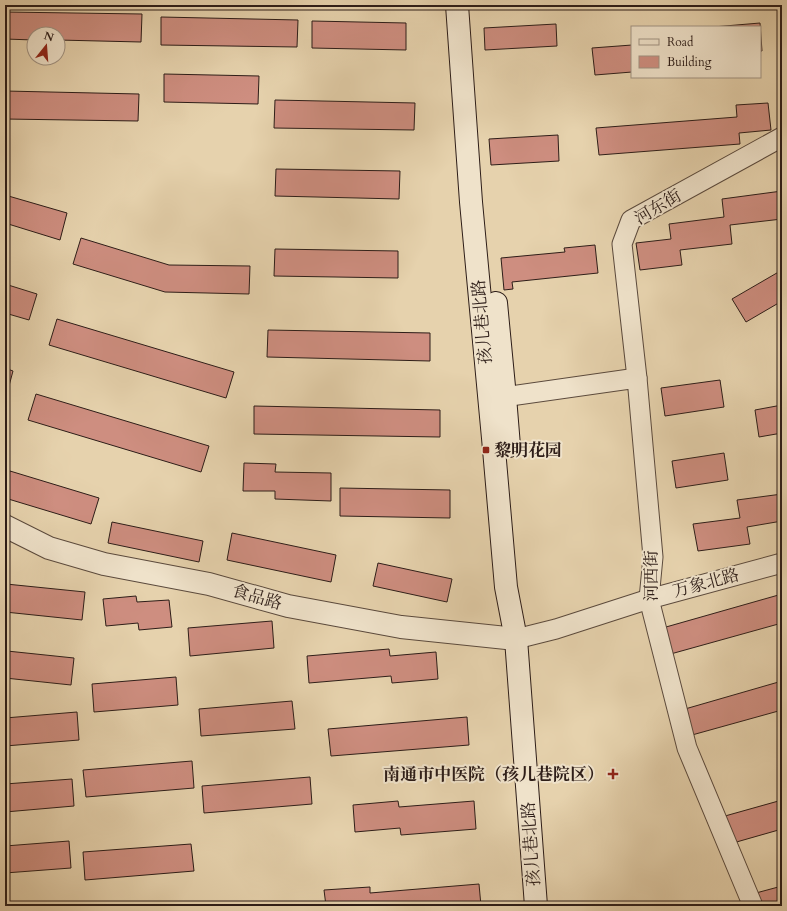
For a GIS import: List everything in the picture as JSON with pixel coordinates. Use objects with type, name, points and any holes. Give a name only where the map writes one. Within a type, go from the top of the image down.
[{"type":"main road","name":"孩儿巷北路","points":[[457,5],[471,202],[497,398]]},
{"type":"main road","name":"孩儿巷北路","points":[[473,5],[497,398],[506,587],[516,639],[536,906]]},
{"type":"main road","name":"食品路","points":[[5,526],[49,548],[104,564],[209,584],[288,606],[401,627],[516,639]]},
{"type":"street","name":"河东街","points":[[637,378],[622,244],[631,220],[782,137]]},
{"type":"street","points":[[497,398],[637,378]]},
{"type":"street","name":"河西街","points":[[637,378],[653,557],[649,599],[687,748],[752,906]]},
{"type":"street","name":"万象北路","points":[[516,639],[556,630],[649,599],[782,563]]},
{"type":"building","points":[[5,12],[142,14],[141,42],[66,40],[66,26],[26,26],[26,40],[5,39]]},
{"type":"building","points":[[161,17],[298,20],[297,47],[161,45]]},
{"type":"building","points":[[312,21],[406,23],[406,50],[312,48]]},
{"type":"building","points":[[760,23],[760,26],[725,26]]},
{"type":"building","points":[[556,24],[557,46],[485,50],[484,28]]},
{"type":"building","points":[[631,45],[631,72],[595,75],[592,48]]},
{"type":"building","points":[[164,74],[259,76],[258,104],[164,102]]},
{"type":"building","points":[[5,91],[139,94],[138,121],[5,119]]},
{"type":"building","points":[[275,100],[415,103],[414,130],[274,128]]},
{"type":"building","points":[[768,103],[771,130],[739,133],[740,144],[599,155],[596,128],[737,117],[736,105]]},
{"type":"building","points":[[558,135],[559,161],[491,165],[489,139]]},
{"type":"building","points":[[276,169],[400,171],[399,199],[275,196]]},
{"type":"building","points":[[782,191],[782,219],[730,225],[732,244],[680,250],[682,265],[640,270],[636,243],[671,239],[669,224],[724,217],[722,199]]},
{"type":"building","points":[[5,195],[67,213],[60,240],[5,223]]},
{"type":"building","points":[[81,238],[169,265],[250,266],[249,294],[165,292],[73,264]]},
{"type":"building","points":[[595,245],[598,273],[512,282],[513,289],[504,290],[501,258],[565,252],[564,248]]},
{"type":"building","points":[[275,249],[398,251],[398,278],[274,276]]},
{"type":"building","points":[[782,270],[782,301],[746,322],[732,299]]},
{"type":"building","points":[[5,284],[37,294],[29,320],[5,313]]},
{"type":"building","points":[[57,319],[234,372],[226,398],[49,345]]},
{"type":"building","points":[[268,330],[430,333],[430,361],[267,357]]},
{"type":"building","points":[[5,368],[13,371],[6,397],[5,397]]},
{"type":"building","points":[[720,380],[724,407],[665,416],[661,388]]},
{"type":"building","points":[[36,394],[209,446],[201,472],[28,420]]},
{"type":"building","points":[[782,405],[782,433],[759,437],[755,410]]},
{"type":"building","points":[[254,406],[440,410],[440,437],[254,434]]},
{"type":"building","points":[[724,453],[728,480],[676,488],[672,461]]},
{"type":"building","points":[[244,463],[276,464],[275,472],[331,473],[331,501],[275,499],[275,491],[243,491]]},
{"type":"building","points":[[10,471],[99,498],[91,524],[5,498],[5,489]]},
{"type":"building","points":[[340,488],[450,490],[450,518],[340,516]]},
{"type":"building","points":[[782,494],[782,521],[747,527],[750,544],[698,551],[693,524],[740,518],[737,500]]},
{"type":"building","points":[[112,522],[203,541],[199,562],[108,543]]},
{"type":"building","points":[[232,533],[336,555],[331,582],[227,560]]},
{"type":"building","points":[[378,563],[452,579],[447,602],[373,586]]},
{"type":"building","points":[[6,584],[85,592],[82,620],[5,612]]},
{"type":"building","points":[[782,594],[782,623],[667,655],[659,629]]},
{"type":"building","points":[[136,596],[137,602],[169,600],[172,627],[139,630],[138,623],[106,626],[103,599]]},
{"type":"building","points":[[272,621],[274,648],[190,656],[188,628]]},
{"type":"building","points":[[389,649],[390,656],[436,652],[438,679],[392,683],[391,676],[309,683],[307,656]]},
{"type":"building","points":[[7,651],[74,658],[71,685],[5,678]]},
{"type":"building","points":[[176,677],[178,705],[94,712],[92,684]]},
{"type":"building","points":[[782,681],[782,710],[692,735],[685,709]]},
{"type":"building","points":[[292,701],[295,729],[201,736],[199,709]]},
{"type":"building","points":[[77,712],[79,740],[5,746],[5,718]]},
{"type":"building","points":[[467,717],[469,745],[331,756],[328,729]]},
{"type":"building","points":[[192,761],[194,788],[86,797],[83,770]]},
{"type":"building","points":[[310,777],[312,804],[204,813],[202,786]]},
{"type":"building","points":[[72,779],[74,806],[5,812],[5,784]]},
{"type":"building","points":[[782,800],[782,829],[733,843],[725,816]]},
{"type":"building","points":[[398,801],[399,807],[474,801],[476,829],[401,835],[400,828],[355,832],[353,805]]},
{"type":"building","points":[[69,841],[71,868],[5,873],[5,846]]},
{"type":"building","points":[[191,844],[194,871],[85,880],[83,852]]},
{"type":"building","points":[[479,884],[481,906],[326,906],[324,890],[370,887],[370,893]]},
{"type":"building","points":[[782,886],[782,906],[759,906],[756,893]]},
{"type":"place","name":"黎明花园","points":[[486,450]]},
{"type":"place","name":"南通市中医院（孩儿巷院区）","points":[[613,774]]}]
